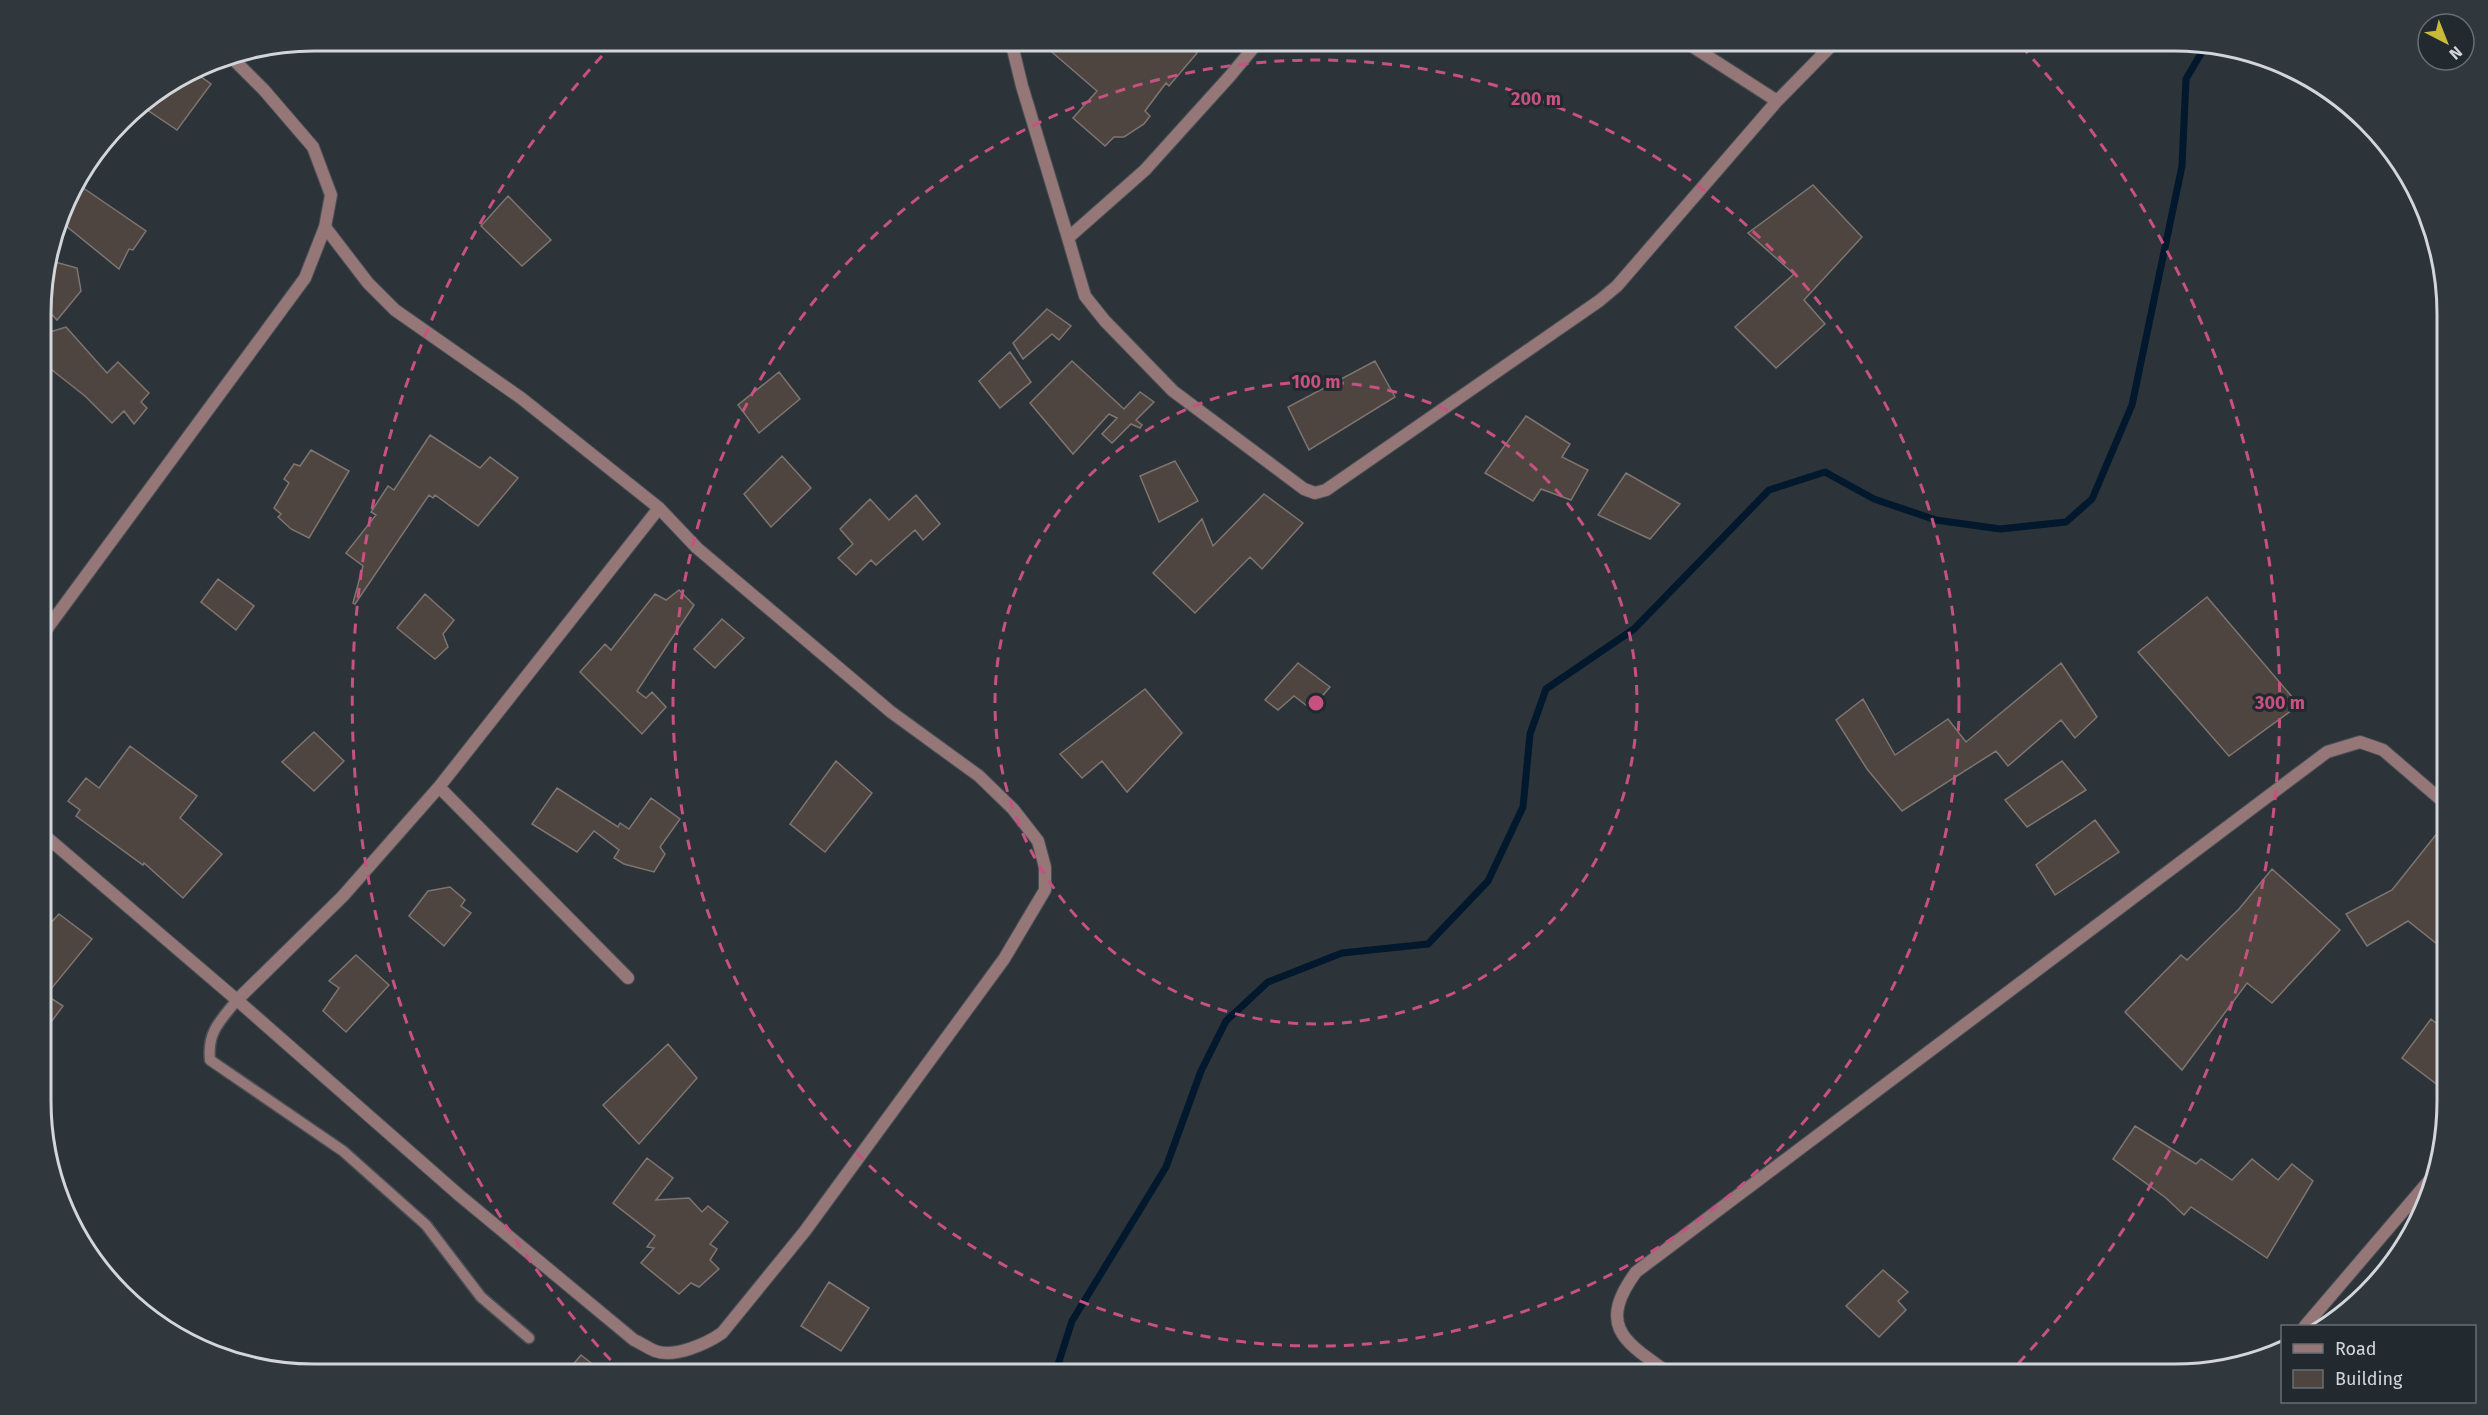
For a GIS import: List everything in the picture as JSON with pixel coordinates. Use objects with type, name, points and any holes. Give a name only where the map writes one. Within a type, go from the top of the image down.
[{"type":"street","points":[[1014,51],[1085,296],[1105,321],[1173,391],[1304,489],[1314,492],[1326,490],[1599,301],[1633,268],[1777,101],[1825,51]]},
{"type":"street","points":[[1068,238],[1145,170],[1250,51]]},
{"type":"street","points":[[1701,51],[1777,101]]},
{"type":"street","points":[[51,623],[305,278],[326,226],[331,195],[313,147],[264,90],[237,63]]},
{"type":"street","points":[[51,841],[459,1195],[634,1340],[658,1352],[682,1351],[707,1344],[722,1333],[805,1232],[1004,959],[1045,890],[1045,867],[1038,841],[1013,809],[979,776],[891,712],[697,548],[659,508],[521,398],[395,310],[368,283],[326,226]]},
{"type":"street","points":[[237,1000],[343,896],[439,787],[659,508]]},
{"type":"street","points":[[1656,1364],[1630,1345],[1620,1330],[1616,1315],[1622,1292],[1636,1272],[2327,752],[2360,742],[2383,750],[2437,796]]},
{"type":"street","points":[[439,787],[628,978]]},
{"type":"street","points":[[2306,1325],[2422,1189]]},
{"type":"lane","points":[[237,1000],[219,1022],[208,1043],[210,1060],[343,1151],[426,1225],[481,1298],[529,1338]]},
{"type":"building","points":[[1051,51],[1195,51],[1197,53],[1169,86],[1166,83],[1145,111],[1150,116],[1144,124],[1124,137],[1114,137],[1105,146],[1073,118],[1097,91]]},
{"type":"building","points":[[201,76],[211,84],[177,130],[148,110],[182,86]]},
{"type":"building","points":[[1813,185],[1862,237],[1804,300],[1825,324],[1776,368],[1735,327],[1794,274],[1748,233]]},
{"type":"building","points":[[83,188],[146,231],[133,250],[129,249],[119,269],[66,226]]},
{"type":"building","points":[[508,196],[551,240],[522,266],[481,226]]},
{"type":"building","points":[[56,262],[77,268],[81,291],[57,320],[51,314]]},
{"type":"building","points":[[1047,309],[1071,326],[1059,340],[1052,334],[1023,359],[1013,343]]},
{"type":"building","points":[[66,327],[107,373],[118,362],[149,393],[141,402],[147,408],[134,424],[124,411],[112,423],[85,396],[51,369],[51,332]]},
{"type":"building","points":[[1010,352],[1031,382],[1000,408],[979,381]]},
{"type":"building","points":[[1072,361],[1124,409],[1140,392],[1154,402],[1136,420],[1142,425],[1140,428],[1131,424],[1112,443],[1102,434],[1117,418],[1109,414],[1073,454],[1030,403]]},
{"type":"building","points":[[1375,361],[1395,397],[1309,450],[1288,407]]},
{"type":"building","points":[[779,372],[800,399],[759,433],[738,405]]},
{"type":"building","points":[[1526,416],[1570,444],[1562,457],[1588,470],[1571,500],[1541,489],[1533,501],[1485,473]]},
{"type":"building","points":[[430,435],[480,468],[490,457],[518,478],[478,526],[435,495],[433,498],[429,495],[355,604],[353,603],[363,566],[346,553],[376,515],[371,512],[388,486],[394,490]]},
{"type":"building","points":[[311,450],[349,471],[309,538],[291,529],[278,517],[281,514],[274,508],[289,483],[284,479],[294,464],[300,466]]},
{"type":"building","points":[[782,456],[811,488],[771,527],[744,494]]},
{"type":"building","points":[[1175,461],[1198,501],[1159,522],[1140,476]]},
{"type":"building","points":[[1626,473],[1680,504],[1650,539],[1598,515]]},
{"type":"building","points":[[1264,494],[1303,523],[1262,569],[1250,557],[1195,613],[1153,573],[1202,519],[1213,546]]},
{"type":"building","points":[[916,495],[940,524],[923,540],[915,530],[876,565],[871,560],[856,575],[838,558],[853,544],[840,529],[870,499],[889,520]]},
{"type":"building","points":[[218,579],[254,606],[236,630],[201,602]]},
{"type":"building","points":[[679,590],[694,605],[637,691],[646,698],[652,692],[666,707],[642,734],[580,672],[605,644],[611,650],[655,594],[666,600]]},
{"type":"building","points":[[425,594],[454,620],[443,634],[448,647],[435,659],[397,628]]},
{"type":"building","points":[[2207,597],[2299,705],[2229,756],[2138,652]]},
{"type":"building","points":[[722,619],[744,638],[715,668],[694,649]]},
{"type":"building","points":[[1298,663],[1330,687],[1311,709],[1294,696],[1278,710],[1265,700]]},
{"type":"building","points":[[2061,663],[2097,717],[2075,738],[2061,720],[2008,766],[1996,751],[1902,811],[1867,769],[1836,720],[1863,699],[1895,755],[1948,719],[1966,742]]},
{"type":"building","points":[[1145,689],[1182,733],[1127,792],[1102,761],[1082,778],[1060,754]]},
{"type":"building","points":[[314,732],[344,761],[314,791],[282,762]]},
{"type":"building","points":[[130,746],[197,796],[180,818],[222,854],[183,898],[144,863],[143,865],[76,816],[80,810],[68,801],[86,778],[99,788]]},
{"type":"building","points":[[836,761],[872,793],[825,852],[790,824]]},
{"type":"building","points":[[2062,761],[2086,790],[2027,827],[2005,800]]},
{"type":"building","points":[[557,788],[618,827],[620,823],[629,829],[651,798],[680,819],[660,847],[665,854],[654,872],[624,864],[614,858],[619,850],[594,831],[577,852],[532,824]]},
{"type":"building","points":[[2095,820],[2119,852],[2055,895],[2036,865]]},
{"type":"building","points":[[2437,834],[2437,944],[2408,921],[2367,946],[2346,914],[2392,890]]},
{"type":"building","points":[[2272,869],[2340,930],[2272,1003],[2247,983],[2182,1070],[2125,1012],[2181,955],[2187,960],[2239,909]]},
{"type":"building","points":[[450,887],[465,900],[461,906],[471,913],[444,946],[409,916],[428,891]]},
{"type":"building","points":[[59,914],[92,939],[51,989],[51,922]]},
{"type":"building","points":[[356,955],[389,985],[346,1032],[323,1011],[339,988],[329,981]]},
{"type":"building","points":[[51,998],[63,1006],[51,1022]]},
{"type":"building","points":[[2431,1019],[2437,1024],[2437,1084],[2402,1058]]},
{"type":"building","points":[[668,1044],[697,1078],[639,1144],[603,1105]]},
{"type":"building","points":[[2135,1126],[2196,1164],[2201,1159],[2232,1180],[2252,1159],[2278,1180],[2292,1164],[2313,1181],[2267,1258],[2191,1207],[2184,1215],[2166,1198],[2113,1159]]},
{"type":"building","points":[[647,1158],[673,1178],[656,1200],[689,1198],[702,1212],[708,1206],[728,1222],[710,1244],[717,1249],[710,1260],[719,1269],[699,1287],[691,1283],[679,1294],[641,1263],[654,1248],[647,1247],[655,1236],[613,1203]]},
{"type":"building","points":[[1883,1270],[1908,1292],[1898,1301],[1906,1310],[1879,1337],[1846,1306]]},
{"type":"building","points":[[829,1282],[869,1308],[841,1351],[801,1326]]},
{"type":"building","points":[[581,1355],[592,1364],[573,1364]]},
{"type":"waterway","points":[[1058,1364],[1072,1321],[1166,1167],[1201,1071],[1226,1021],[1268,982],[1342,953],[1428,944],[1488,881],[1523,807],[1530,734],[1546,689],[1634,629],[1769,490],[1825,472],[1874,499],[1936,520],[2000,529],[2066,522],[2092,499],[2132,405],[2182,166],[2186,79],[2202,53]]}]
